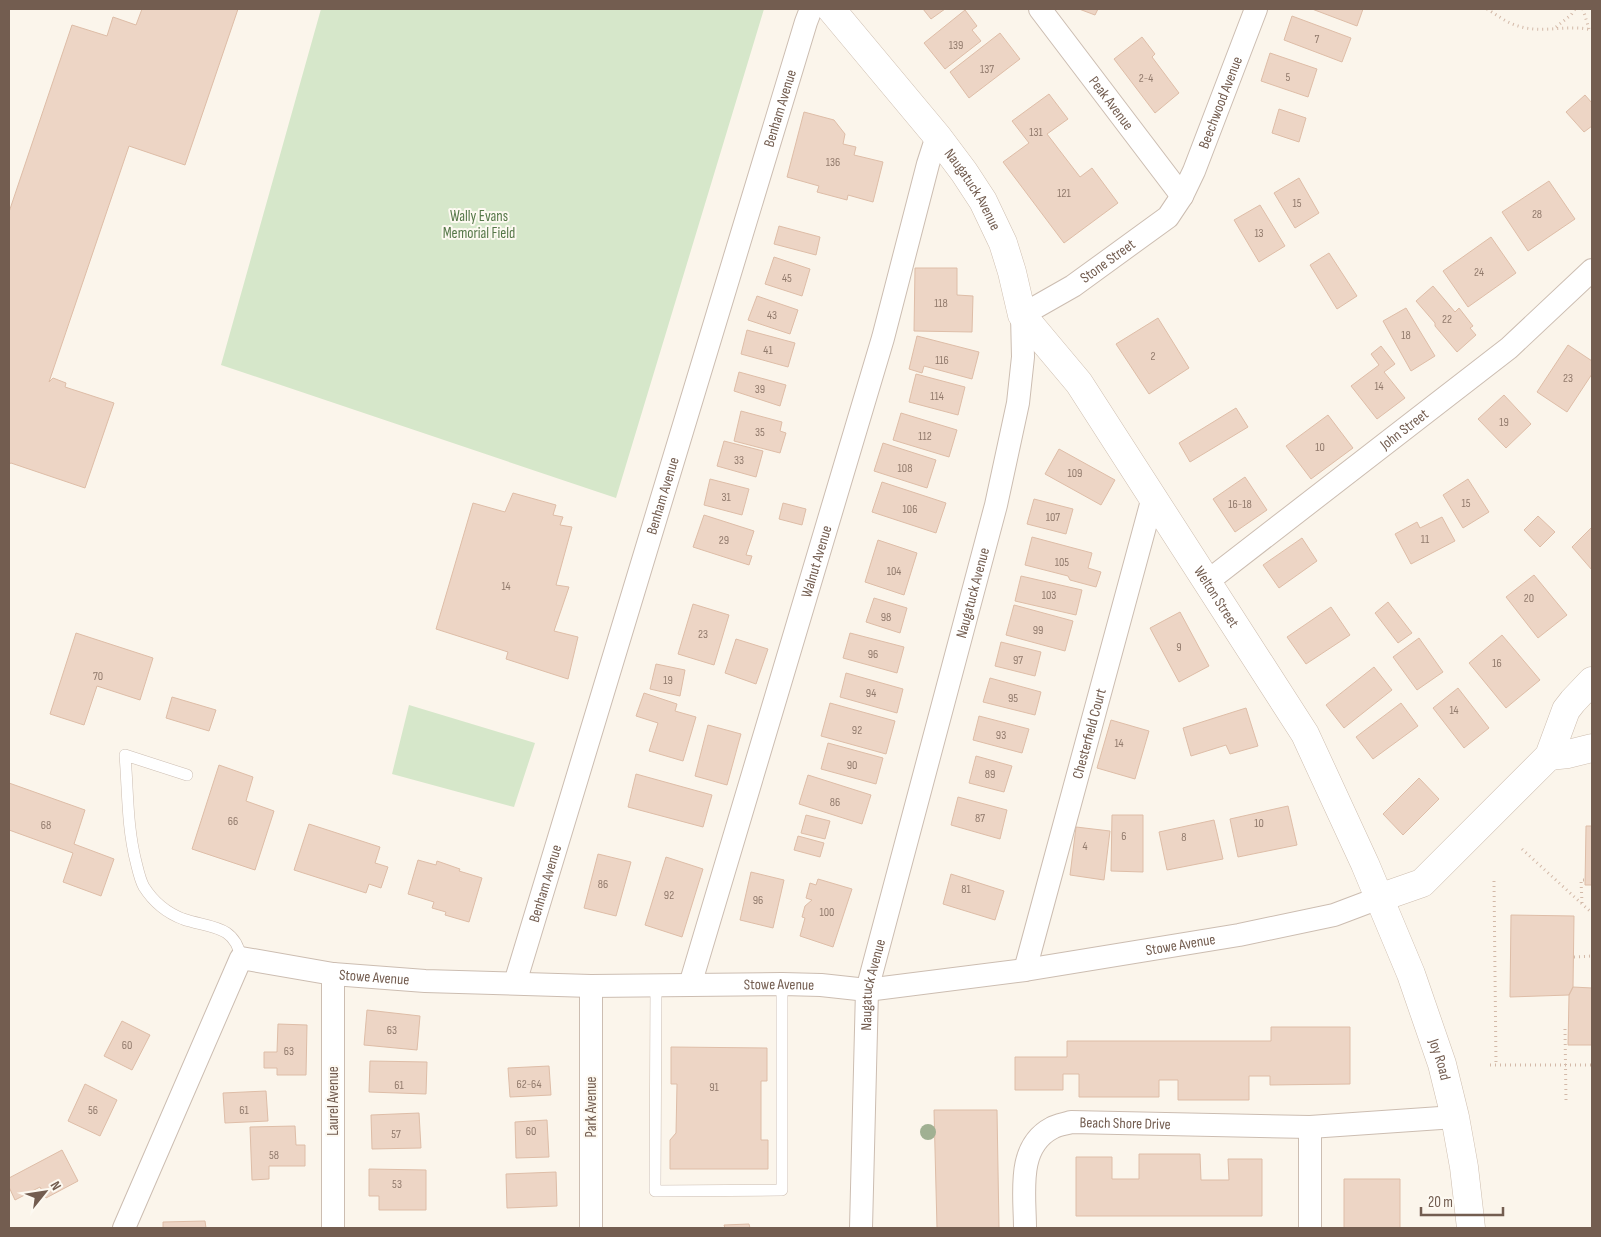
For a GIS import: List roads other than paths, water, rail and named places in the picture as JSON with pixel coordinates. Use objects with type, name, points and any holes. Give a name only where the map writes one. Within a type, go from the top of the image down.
[{"type":"street","name":"Benham Avenue","points":[[515,983],[811,9]]},
{"type":"street","name":"Naugatuck Avenue","points":[[831,9],[937,136],[983,201],[1003,243],[1022,314],[1023,357],[1018,403],[996,505],[867,990],[861,1228]]},
{"type":"street","name":"Peak Avenue","points":[[1040,9],[1182,196]]},
{"type":"street","name":"Beechwood Avenue","points":[[1182,196],[1256,9]]},
{"type":"street","name":"Walnut Avenue","points":[[690,985],[880,348],[937,136]]},
{"type":"street","name":"Stone Street","points":[[1022,314],[1074,286],[1168,217],[1182,196]]},
{"type":"street","name":"John Street","points":[[1208,581],[1509,348],[1592,270]]},
{"type":"street","name":"Welton Street","points":[[1022,314],[1079,383],[1305,734],[1379,898]]},
{"type":"street","name":"Chesterfield Court","points":[[1025,970],[1153,497]]},
{"type":"street","points":[[1592,681],[1566,710],[1553,740],[1549,756],[1568,754],[1592,748]]},
{"type":"street","name":"Stowe Avenue","points":[[242,958],[333,974],[425,981],[591,986],[782,984],[821,985],[867,990],[1025,970],[1240,935],[1334,915],[1422,883],[1549,756]]},
{"type":"street","name":"Joy Road","points":[[1379,898],[1414,983],[1442,1064],[1455,1117],[1472,1228]]},
{"type":"street","points":[[124,1228],[242,958]]},
{"type":"street","name":"Laurel Avenue","points":[[332,1228],[333,974]]},
{"type":"street","name":"Park Avenue","points":[[591,986],[591,1228]]},
{"type":"street","name":"Beach Shore Drive","points":[[1025,1228],[1025,1167],[1029,1152],[1037,1138],[1053,1127],[1071,1122],[1310,1127],[1455,1117]]},
{"type":"street","points":[[1310,1127],[1310,1228]]},
{"type":"lane","points":[[187,775],[125,755],[131,842],[139,875],[144,887],[166,910],[182,918],[219,928],[229,933],[240,948],[242,958]]},
{"type":"lane","points":[[656,985],[655,1192],[782,1190],[782,984]]},
{"type":"park label","name":"Wally Evans Memorial Field","points":[[479,224]]}]
